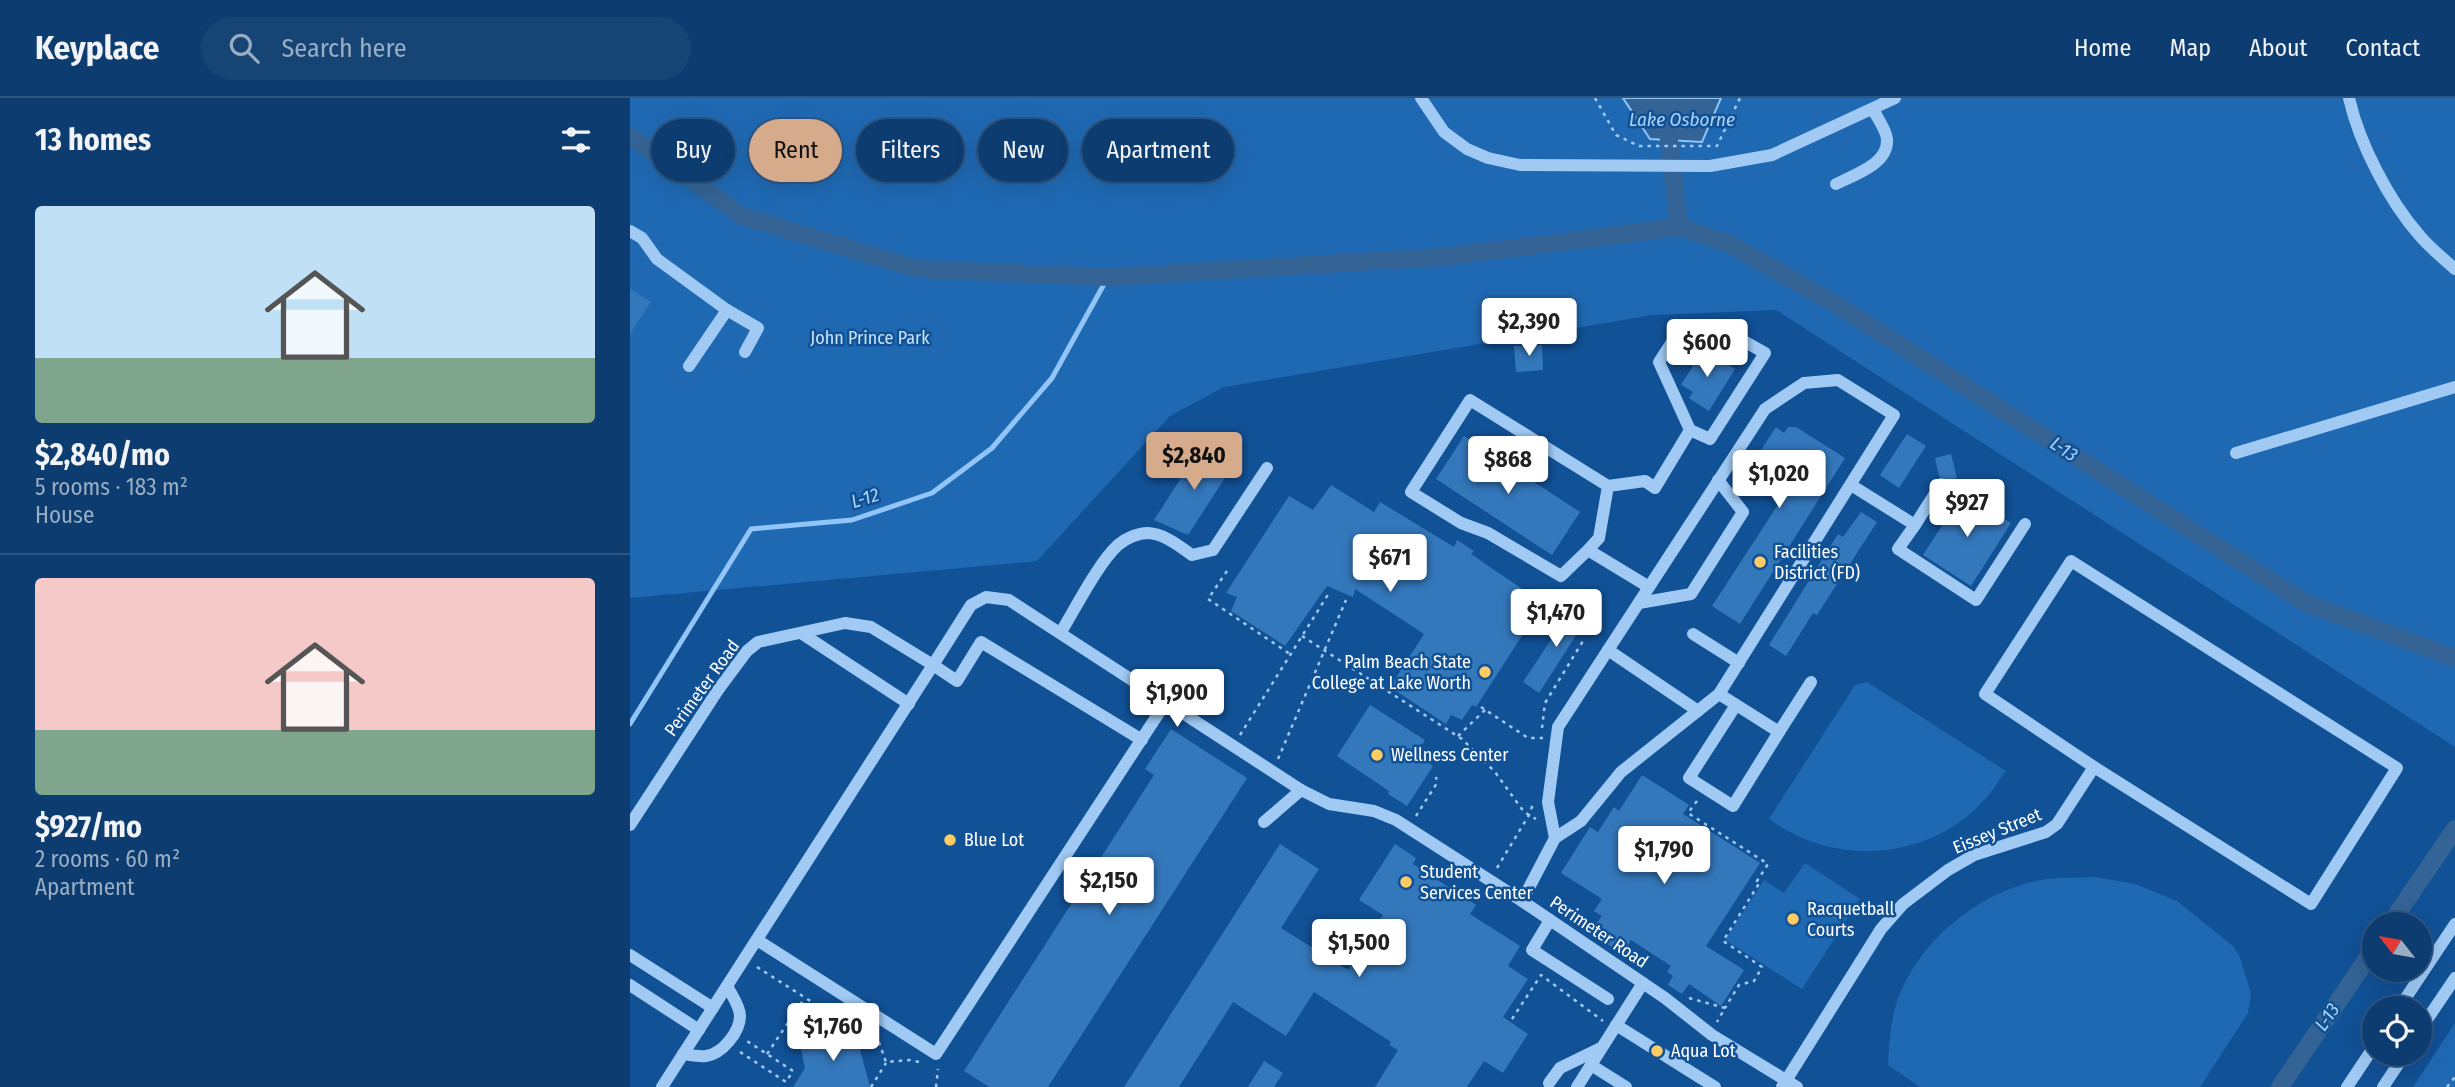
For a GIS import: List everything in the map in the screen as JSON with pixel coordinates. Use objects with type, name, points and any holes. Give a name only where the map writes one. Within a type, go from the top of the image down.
[{"type":"street","points":[[1421,98],[1444,132],[1467,149],[1488,158],[1520,165],[1628,166],[1710,166],[1772,155],[1895,98]]},
{"type":"street","points":[[2349,98],[2353,116],[2380,178],[2419,235],[2455,269]]},
{"type":"street","points":[[1836,184],[1875,164],[1886,147],[1887,136],[1872,109]]},
{"type":"street","points":[[630,231],[642,238],[657,259],[727,310],[758,328],[745,352]]},
{"type":"street","points":[[689,366],[727,310]]},
{"type":"street","points":[[1680,330],[1733,335],[1765,353],[1710,439],[1690,430],[1659,362],[1680,330]]},
{"type":"street","points":[[1522,901],[1554,833],[1548,802],[1558,727],[1765,409],[1804,383],[1838,380],[1894,415],[1719,694],[1621,772],[1581,821],[1554,833]]},
{"type":"street","points":[[2236,453],[2455,387]]},
{"type":"street","points":[[1608,486],[1599,538],[1561,576],[1488,533],[1461,523],[1411,492],[1470,400],[1608,486],[1645,481],[1655,488],[1690,430]]},
{"type":"street","points":[[1060,632],[1108,556],[1119,544],[1134,535],[1149,533],[1166,538],[1192,555],[1213,550],[1268,468]]},
{"type":"street","points":[[1639,603],[1690,594],[1743,512],[1718,480]]},
{"type":"street","points":[[1941,484],[1898,550],[1976,600],[2025,524]]},
{"type":"street","points":[[1851,485],[1915,526]]},
{"type":"street","points":[[1588,550],[1649,587]]},
{"type":"street","points":[[2071,561],[2396,768],[2311,904],[2094,767],[1985,694],[2071,561]]},
{"type":"street","name":"Perimeter Road","points":[[630,825],[718,690],[747,651],[758,642],[845,623],[871,626],[933,666],[971,605],[986,597],[1009,600],[1301,790],[1329,804],[1374,811],[1396,820],[1522,901],[1643,983],[1712,1035],[1788,1085]]},
{"type":"street","points":[[801,633],[909,704]]},
{"type":"street","points":[[1693,634],[1739,663]]},
{"type":"street","points":[[662,1087],[933,666],[957,681],[981,642],[1142,740]]},
{"type":"street","points":[[1608,650],[1698,711]]},
{"type":"street","points":[[1736,705],[1689,778],[1733,806],[1811,682]]},
{"type":"street","points":[[1719,694],[1779,732]]},
{"type":"street","points":[[757,940],[936,1054],[1166,702]]},
{"type":"street","name":"Eissey Street","points":[[1788,1085],[1881,929],[1903,904],[1948,870],[1974,855],[2046,832],[2057,824],[2094,767]]},
{"type":"street","points":[[1264,822],[1301,790]]},
{"type":"street","points":[[1550,920],[1532,950],[1608,999]]},
{"type":"street","points":[[2407,996],[2455,924]]},
{"type":"street","points":[[630,955],[713,1008]]},
{"type":"street","points":[[2432,1012],[2455,978]]},
{"type":"street","points":[[1577,1087],[1643,983]]},
{"type":"street","points":[[630,985],[699,1030]]},
{"type":"street","points":[[683,1054],[713,1054],[727,1043],[738,1027],[739,1010],[727,986]]},
{"type":"street","points":[[1616,1025],[1716,1087]]},
{"type":"street","points":[[1549,1083],[1560,1068],[1601,1048]]},
{"type":"street","points":[[2347,1087],[2362,1064]]},
{"type":"street","points":[[1591,1065],[1626,1087]]},
{"type":"street","points":[[2383,1087],[2397,1066]]},
{"type":"path","points":[[1595,98],[1616,135],[1640,146],[1717,146],[1740,98]]},
{"type":"path","points":[[1227,571],[1208,599],[1290,654]]},
{"type":"path","points":[[1240,734],[1329,593]]},
{"type":"path","points":[[1278,760],[1346,600]]},
{"type":"path","points":[[1302,636],[1458,736],[1496,772],[1524,812],[1554,833]]},
{"type":"path","points":[[1481,707],[1528,738],[1557,738]]},
{"type":"path","points":[[1458,736],[1485,710]]},
{"type":"path","points":[[1416,816],[1437,783],[1436,777]]},
{"type":"path","points":[[1705,789],[1688,813],[1768,864],[1757,881],[1760,882],[1723,941],[1762,967],[1754,981],[1739,985],[1716,1025]]},
{"type":"path","points":[[757,967],[837,1018],[855,1019]]},
{"type":"path","points":[[1513,1019],[1541,975],[1603,1021]]},
{"type":"path","points":[[1684,996],[1725,1008]]},
{"type":"path","points":[[767,1054],[805,998]]},
{"type":"path","points":[[871,1087],[886,1062],[876,1033]]},
{"type":"path","points":[[732,1055],[738,1050],[786,1082],[793,1071],[744,1040],[746,1035]]},
{"type":"path","points":[[886,1062],[909,1060],[928,1064]]},
{"type":"path","points":[[936,1087],[938,1066],[943,1067]]},
{"type":"path","points":[[2447,1087],[2455,1077]]},
{"type":"green space","name":"John Prince Park","points":[[630,98],[2455,98],[2455,747],[1776,310],[1653,315],[1224,387],[1170,416],[1037,561],[630,598]]},
{"type":"green space","points":[[1867,682],[2006,771],[1987,797],[1965,818],[1939,834],[1911,845],[1882,850],[1852,850],[1823,845],[1795,835],[1769,819],[1855,685]]},
{"type":"green space","name":"Racquetball Courts","points":[[1805,863],[1860,899],[1802,989],[1725,940],[1764,880],[1784,893]]},
{"type":"green space","points":[[2096,877],[2135,884],[2177,901],[2233,946],[2239,955],[2251,993],[2248,1013],[2200,1087],[1920,1087],[1888,1065],[1893,1018],[1901,991],[1925,951],[1942,933],[1960,917],[2002,892],[2048,879]]},
{"type":"green space","points":[[2455,1023],[2455,1087],[2413,1087],[2427,1066],[2432,1066],[2432,1058]]},
{"type":"water","name":"Lake Osborne","points":[[1623,98],[1721,98],[1702,142],[1650,139]]},
{"type":"building","points":[[630,289],[651,302],[630,334]]},
{"type":"building","points":[[1542,345],[1543,370],[1516,372],[1514,346]]},
{"type":"building","points":[[1695,349],[1713,361],[1716,357],[1735,369],[1709,411],[1689,398],[1693,392],[1681,385],[1693,366],[1687,362]]},
{"type":"building","points":[[1776,427],[1784,433],[1788,427],[1796,427],[1845,458],[1740,624],[1712,606],[1781,500],[1744,476]]},
{"type":"building","points":[[1907,434],[1926,446],[1899,488],[1880,475]]},
{"type":"building","points":[[1464,436],[1580,512],[1552,555],[1436,479]]},
{"type":"building","points":[[1201,447],[1232,467],[1188,535],[1154,520]]},
{"type":"building","points":[[1951,454],[1957,478],[1948,480],[1939,476],[1935,458]]},
{"type":"building","points":[[1331,485],[1374,512],[1380,502],[1454,547],[1457,540],[1474,551],[1471,554],[1543,603],[1476,707],[1472,705],[1462,720],[1451,715],[1446,724],[1390,687],[1424,634],[1355,589],[1353,597],[1327,586],[1285,646],[1231,611],[1237,597],[1226,593],[1289,496],[1313,510]]},
{"type":"building","points":[[1963,493],[2011,523],[1971,586],[1923,555]]},
{"type":"building","points":[[1861,512],[1877,522],[1817,615],[1813,613],[1786,656],[1769,645],[1838,534],[1843,537]]},
{"type":"building","points":[[1574,605],[1589,615],[1539,693],[1523,682]]},
{"type":"building","name":"Wellness Center","points":[[1370,705],[1425,740],[1416,754],[1433,766],[1407,806],[1337,756]]},
{"type":"building","points":[[1171,729],[1247,778],[1048,1087],[989,1087],[964,1071],[1154,775],[1145,769]]},
{"type":"building","points":[[1642,775],[1689,805],[1683,814],[1760,863],[1706,946],[1744,970],[1721,1006],[1689,984],[1682,994],[1668,985],[1673,976],[1667,972],[1671,966],[1631,940],[1628,945],[1617,939],[1612,947],[1599,939],[1604,932],[1595,926],[1602,916],[1594,911],[1602,899],[1561,873],[1590,827],[1598,832],[1614,807],[1619,811]]},
{"type":"building","points":[[1280,844],[1319,869],[1281,928],[1348,970],[1383,915],[1359,900],[1395,844],[1416,858],[1413,864],[1476,905],[1470,914],[1520,946],[1508,966],[1528,979],[1503,1017],[1528,1034],[1503,1073],[1484,1061],[1467,1087],[1375,1087],[1398,1050],[1389,1045],[1391,1042],[1314,992],[1286,1036],[1233,1002],[1179,1087],[1124,1087]]},
{"type":"building","points":[[855,1031],[870,1087],[793,1087],[805,1068],[800,1045]]},
{"type":"building","points":[[1264,1061],[1283,1073],[1274,1087],[1248,1087]]},
{"type":"waterway","points":[[630,136],[742,216],[917,269],[1108,277],[1443,257],[1679,227],[1730,244],[1840,307],[2306,603],[2455,658]]},
{"type":"waterway","points":[[1669,140],[1679,227]]},
{"type":"waterway","name":"L-12","points":[[630,724],[751,529],[852,520],[932,493],[992,448],[1052,378],[1108,277]]},
{"type":"waterway","name":"L-13","points":[[2398,912],[2455,829]]},
{"type":"waterway","name":"L-13","points":[[2280,1087],[2362,966]]},
{"type":"place","name":"Facilities District (FD)","points":[[1760,562]]},
{"type":"place","name":"Palm Beach State College at Lake Worth","points":[[1485,672]]},
{"type":"place","name":"Wellness Center","points":[[1377,755]]},
{"type":"place","name":"Blue Lot","points":[[950,840]]},
{"type":"place","name":"Student Services Center","points":[[1406,882]]},
{"type":"place","name":"Racquetball Courts","points":[[1793,919]]},
{"type":"place","name":"Aqua Lot","points":[[1657,1051]]}]
